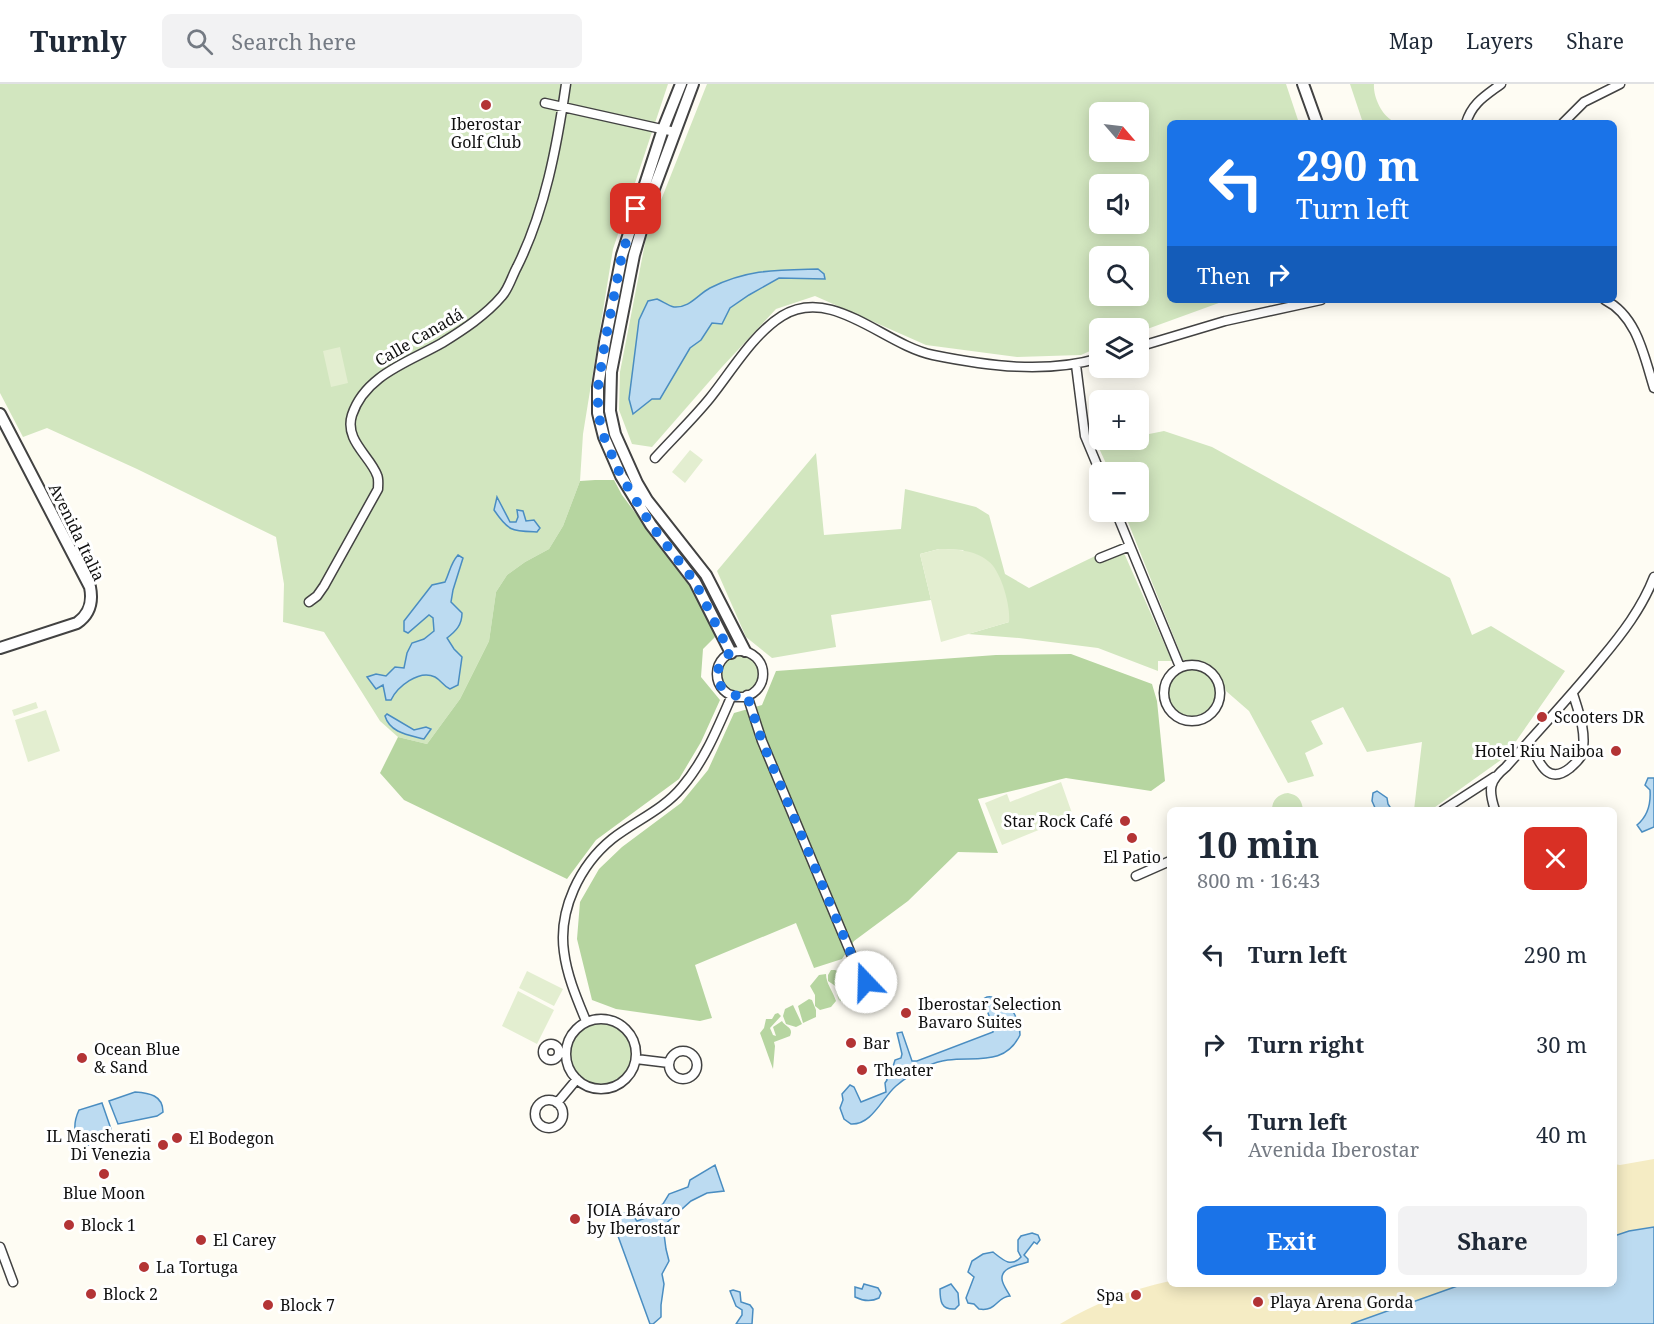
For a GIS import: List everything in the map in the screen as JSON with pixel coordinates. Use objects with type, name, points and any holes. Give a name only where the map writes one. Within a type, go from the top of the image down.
[{"type":"street","name":"Calle Canadá","points":[[309,602],[324,586],[378,489],[378,475],[362,454],[351,433],[351,416],[359,400],[376,380],[475,322],[503,295],[522,258],[543,201],[566,84]]},
{"type":"street","points":[[681,84],[663,129],[622,255],[598,387],[598,413],[604,437],[621,476],[651,525],[695,582],[730,653]]},
{"type":"street","points":[[693,84],[652,194],[634,255],[611,372],[610,411],[615,434],[647,500],[706,574],[745,651],[757,658],[763,672],[759,686],[747,695],[732,695],[720,686],[718,678],[720,663],[730,653],[745,651]]},
{"type":"street","points":[[1303,84],[1316,120]]},
{"type":"street","points":[[1467,120],[1470,110],[1501,84]]},
{"type":"street","points":[[1566,120],[1584,102],[1620,84]]},
{"type":"street","points":[[545,103],[675,132]]},
{"type":"street","points":[[1149,344],[1226,321],[1307,303]]},
{"type":"street","points":[[1612,303],[1635,328],[1654,388]]},
{"type":"street","points":[[655,458],[709,399],[766,329],[780,317],[795,309],[816,306],[835,310],[931,355],[1031,368],[1076,365],[1089,361]]},
{"type":"street","points":[[1076,365],[1085,436],[1096,462]]},
{"type":"street","name":"Avenida Italia","points":[[0,414],[90,587],[92,595],[87,614],[77,623],[0,648]]},
{"type":"street","points":[[1120,522],[1180,667]]},
{"type":"street","points":[[1100,558],[1130,546]]},
{"type":"street","points":[[1448,807],[1495,776],[1573,694],[1620,636],[1648,592],[1654,577]]},
{"type":"street","points":[[1196,665],[1210,671],[1216,677],[1220,692],[1218,702],[1214,710],[1198,720],[1180,718],[1168,706],[1165,699],[1166,683],[1180,667],[1196,665]]},
{"type":"street","points":[[1529,742],[1541,765],[1550,773],[1559,774],[1565,771],[1580,758],[1583,743],[1582,726],[1573,694]]},
{"type":"street","points":[[586,1021],[571,982],[563,951],[565,920],[573,886],[596,855],[612,839],[656,811],[681,789],[700,762],[732,695]]},
{"type":"street","points":[[747,695],[762,741],[854,961]]},
{"type":"street","points":[[1494,807],[1490,796],[1495,776]]},
{"type":"street","points":[[1136,876],[1167,862]]},
{"type":"street","points":[[603,1018],[614,1021],[632,1036],[636,1047],[636,1059],[632,1071],[614,1086],[603,1089],[591,1088],[577,1079],[567,1065],[562,1052],[573,1032],[586,1021],[603,1018]]},
{"type":"street","points":[[636,1059],[669,1063]]},
{"type":"street","points":[[557,1103],[577,1079]]},
{"type":"street","points":[[0,1247],[13,1282]]},
{"type":"green space","points":[[0,84],[668,84],[613,249],[583,434],[580,481],[563,526],[549,549],[507,575],[496,592],[489,641],[460,699],[427,744],[398,737],[380,721],[324,632],[283,622],[284,584],[276,537],[47,428],[23,437],[0,393]]},
{"type":"green space","points":[[707,84],[1286,84],[1298,120],[1167,120],[1167,303],[1219,303],[1149,328],[1149,318],[1089,318],[1089,351],[1081,355],[1017,357],[926,345],[815,296],[776,309],[652,447],[632,444],[619,410],[620,372],[646,238]]},
{"type":"green space","points":[[1350,84],[1374,84],[1376,99],[1381,110],[1392,120],[1362,120]]},
{"type":"green space","points":[[340,347],[348,383],[331,387],[323,351]]},
{"type":"green space","points":[[1164,431],[1212,447],[1450,578],[1472,635],[1491,626],[1565,671],[1505,757],[1435,807],[1414,807],[1422,742],[1367,752],[1343,707],[1311,721],[1323,744],[1305,753],[1314,776],[1288,783],[1249,711],[1226,691],[1221,677],[1198,660],[1183,660],[1128,522],[1149,522],[1149,462],[1105,462],[1100,450],[1149,450],[1149,434]]},
{"type":"green space","points":[[690,450],[703,460],[685,483],[672,472]]},
{"type":"green space","points":[[816,453],[824,535],[901,529],[905,489],[976,507],[989,515],[1005,574],[1029,588],[1120,544],[1172,661],[1158,661],[1158,671],[1098,648],[968,634],[1009,622],[963,550],[939,549],[920,554],[931,600],[831,615],[836,647],[772,658],[746,637],[717,571]]},
{"type":"green space","points":[[614,480],[622,495],[692,589],[718,634],[703,649],[701,677],[720,700],[701,742],[679,779],[596,840],[567,879],[404,800],[380,773],[398,737],[427,744],[460,699],[489,641],[496,592],[507,575],[549,549],[563,526],[580,481]]},
{"type":"green space","points":[[939,549],[971,552],[983,557],[993,566],[1004,589],[1009,622],[941,642],[920,554]]},
{"type":"green space","points":[[740,651],[756,658],[763,674],[756,690],[740,697],[724,690],[717,674],[724,658]]},
{"type":"green space","points":[[1071,654],[1152,684],[1157,701],[1165,781],[1151,791],[1066,778],[978,799],[998,853],[958,852],[908,901],[854,941],[842,959],[814,968],[796,923],[695,965],[712,1018],[700,1021],[616,1009],[592,1000],[577,939],[580,902],[599,869],[622,847],[681,803],[708,770],[734,713],[762,705],[776,671],[996,655]]},
{"type":"green space","points":[[1192,665],[1203,667],[1212,673],[1218,682],[1220,693],[1218,704],[1212,713],[1203,719],[1192,721],[1181,719],[1172,713],[1166,704],[1164,693],[1166,682],[1172,673],[1181,667]]},
{"type":"green space","points":[[36,702],[38,708],[14,716],[12,710]]},
{"type":"green space","points":[[46,710],[60,751],[28,762],[15,720]]},
{"type":"green space","points":[[1061,782],[1073,816],[1002,845],[985,803],[1007,794],[1010,802]]},
{"type":"green space","points":[[1288,793],[1294,795],[1299,798],[1303,807],[1272,807],[1276,798]]},
{"type":"green space","points":[[831,970],[841,973],[839,979],[835,981],[849,985],[854,992],[843,1002],[839,1000],[837,987],[828,981]]},
{"type":"green space","points":[[527,971],[563,989],[554,1006],[519,988]]},
{"type":"green space","points":[[826,974],[836,1001],[831,1007],[820,1010],[815,1006],[815,995],[810,986],[819,975]]},
{"type":"green space","points":[[518,991],[554,1010],[537,1044],[502,1026]]},
{"type":"green space","points":[[809,999],[812,1000],[816,1010],[816,1017],[803,1023],[798,1006]]},
{"type":"green space","points":[[793,1005],[802,1024],[796,1027],[786,1024],[783,1016],[785,1009]]},
{"type":"green space","points":[[778,1013],[781,1016],[770,1028],[773,1035],[776,1036],[773,1027],[782,1021],[791,1033],[790,1036],[774,1042],[773,1069],[760,1033],[766,1019],[772,1019]]},
{"type":"green space","points":[[594,1019],[608,1019],[621,1025],[630,1034],[636,1047],[634,1067],[626,1079],[608,1089],[594,1089],[581,1083],[572,1074],[566,1061],[566,1047],[572,1034],[581,1025]]},
{"type":"sand","points":[[1654,1159],[1654,1227],[1617,1235],[1617,1164]]},
{"type":"sand","name":"Playa Arena Gorda","points":[[1167,1282],[1167,1287],[1455,1287],[1351,1324],[1060,1324],[1113,1298]]},
{"type":"water","points":[[818,269],[824,274],[825,279],[779,278],[730,308],[722,324],[712,323],[701,340],[690,348],[660,399],[652,399],[633,414],[629,399],[639,320],[648,301],[657,299],[674,307],[680,307],[710,288],[737,277],[776,270]]},
{"type":"water","points":[[497,497],[510,522],[516,522],[517,510],[523,511],[526,521],[534,520],[540,528],[537,532],[512,529],[504,523],[494,510]]},
{"type":"water","points":[[458,555],[463,558],[451,602],[462,613],[462,617],[458,627],[447,638],[462,657],[458,685],[450,689],[435,677],[422,675],[403,685],[391,700],[386,700],[383,685],[376,689],[367,677],[376,674],[386,676],[395,667],[404,668],[412,643],[424,639],[434,631],[433,618],[429,615],[408,633],[404,631],[404,621],[432,585],[445,582]]},
{"type":"water","points":[[387,714],[414,730],[426,727],[431,729],[424,739],[406,734],[396,730],[387,722],[385,716]]},
{"type":"water","points":[[1648,778],[1654,778],[1654,827],[1642,832],[1637,825],[1644,818],[1649,805],[1650,790],[1645,785]]},
{"type":"water","points":[[1377,791],[1387,798],[1390,807],[1375,807],[1372,801],[1373,793]]},
{"type":"water","points":[[987,997],[1001,1000],[1015,1015],[1020,1035],[1012,1047],[1002,1054],[991,1057],[953,1059],[928,1066],[896,1086],[865,1120],[851,1124],[844,1119],[840,1108],[843,1100],[842,1094],[850,1085],[854,1087],[861,1102],[886,1092],[886,1076],[891,1073],[895,1060],[901,1058],[902,1054],[897,1033],[902,1032],[912,1061],[917,1061],[993,1032],[983,999]]},
{"type":"water","points":[[135,1092],[150,1094],[158,1098],[163,1112],[157,1116],[118,1124],[109,1101]]},
{"type":"water","points":[[102,1103],[111,1129],[87,1146],[76,1135],[77,1115],[79,1110]]},
{"type":"water","points":[[715,1165],[724,1191],[707,1193],[691,1201],[663,1226],[669,1261],[662,1274],[664,1284],[661,1317],[650,1324],[614,1225],[619,1218],[617,1214],[631,1213],[637,1221],[648,1217],[647,1213],[663,1204],[669,1194],[688,1187],[690,1180]]},
{"type":"water","points":[[1654,1227],[1654,1324],[1351,1324],[1455,1287],[1617,1287],[1617,1235]]},
{"type":"water","points":[[1032,1233],[1038,1235],[1040,1240],[1037,1244],[1034,1242],[1024,1255],[1028,1262],[1008,1269],[1003,1275],[1003,1283],[1010,1296],[985,1309],[979,1309],[974,1304],[968,1303],[966,1298],[974,1277],[968,1272],[972,1261],[983,1254],[993,1252],[1007,1262],[1014,1262],[1021,1257],[1018,1251],[1018,1240],[1021,1236]]},
{"type":"water","points":[[864,1284],[878,1288],[881,1293],[879,1298],[867,1301],[855,1297],[855,1287],[862,1289]]},
{"type":"water","points":[[951,1284],[958,1293],[959,1305],[955,1309],[944,1306],[940,1297],[940,1289]]},
{"type":"water","points":[[730,1291],[740,1292],[741,1302],[750,1305],[753,1309],[752,1324],[736,1324],[742,1315],[742,1310],[736,1306]]},
{"type":"place","name":"Iberostar Golf Club","points":[[486,105]]},
{"type":"place","name":"Scooters DR","points":[[1542,717]]},
{"type":"place","name":"Hotel Riu Naiboa","points":[[1616,751]]},
{"type":"place","name":"Star Rock Café","points":[[1125,821]]},
{"type":"place","name":"El Patio","points":[[1132,838]]},
{"type":"place","name":"Iberostar Selection Bavaro Suites","points":[[906,1013]]},
{"type":"place","name":"Bar","points":[[851,1043]]},
{"type":"place","name":"Ocean Blue & Sand","points":[[82,1058]]},
{"type":"place","name":"Theater","points":[[862,1070]]},
{"type":"place","name":"El Bodegon","points":[[177,1138]]},
{"type":"place","name":"IL Mascherati Di Venezia","points":[[163,1145]]},
{"type":"place","name":"Blue Moon","points":[[104,1174]]},
{"type":"place","name":"JOIA Bávaro by Iberostar","points":[[575,1219]]},
{"type":"place","name":"Block 1","points":[[69,1225]]},
{"type":"place","name":"El Carey","points":[[201,1240]]},
{"type":"place","name":"La Tortuga","points":[[144,1267]]},
{"type":"place","name":"Block 2","points":[[91,1294]]},
{"type":"place","name":"Spa","points":[[1136,1295]]},
{"type":"place","name":"Playa Arena Gorda","points":[[1258,1302]]},
{"type":"place","name":"Block 7","points":[[268,1305]]},
{"type":"route","points":[[636,209],[617,278],[598,387],[598,413],[604,437],[637,505],[695,582],[723,637],[730,653],[724,657],[717,670],[720,686],[732,695],[747,695],[754,723],[854,961],[865,963],[870,969],[866,982]]}]
